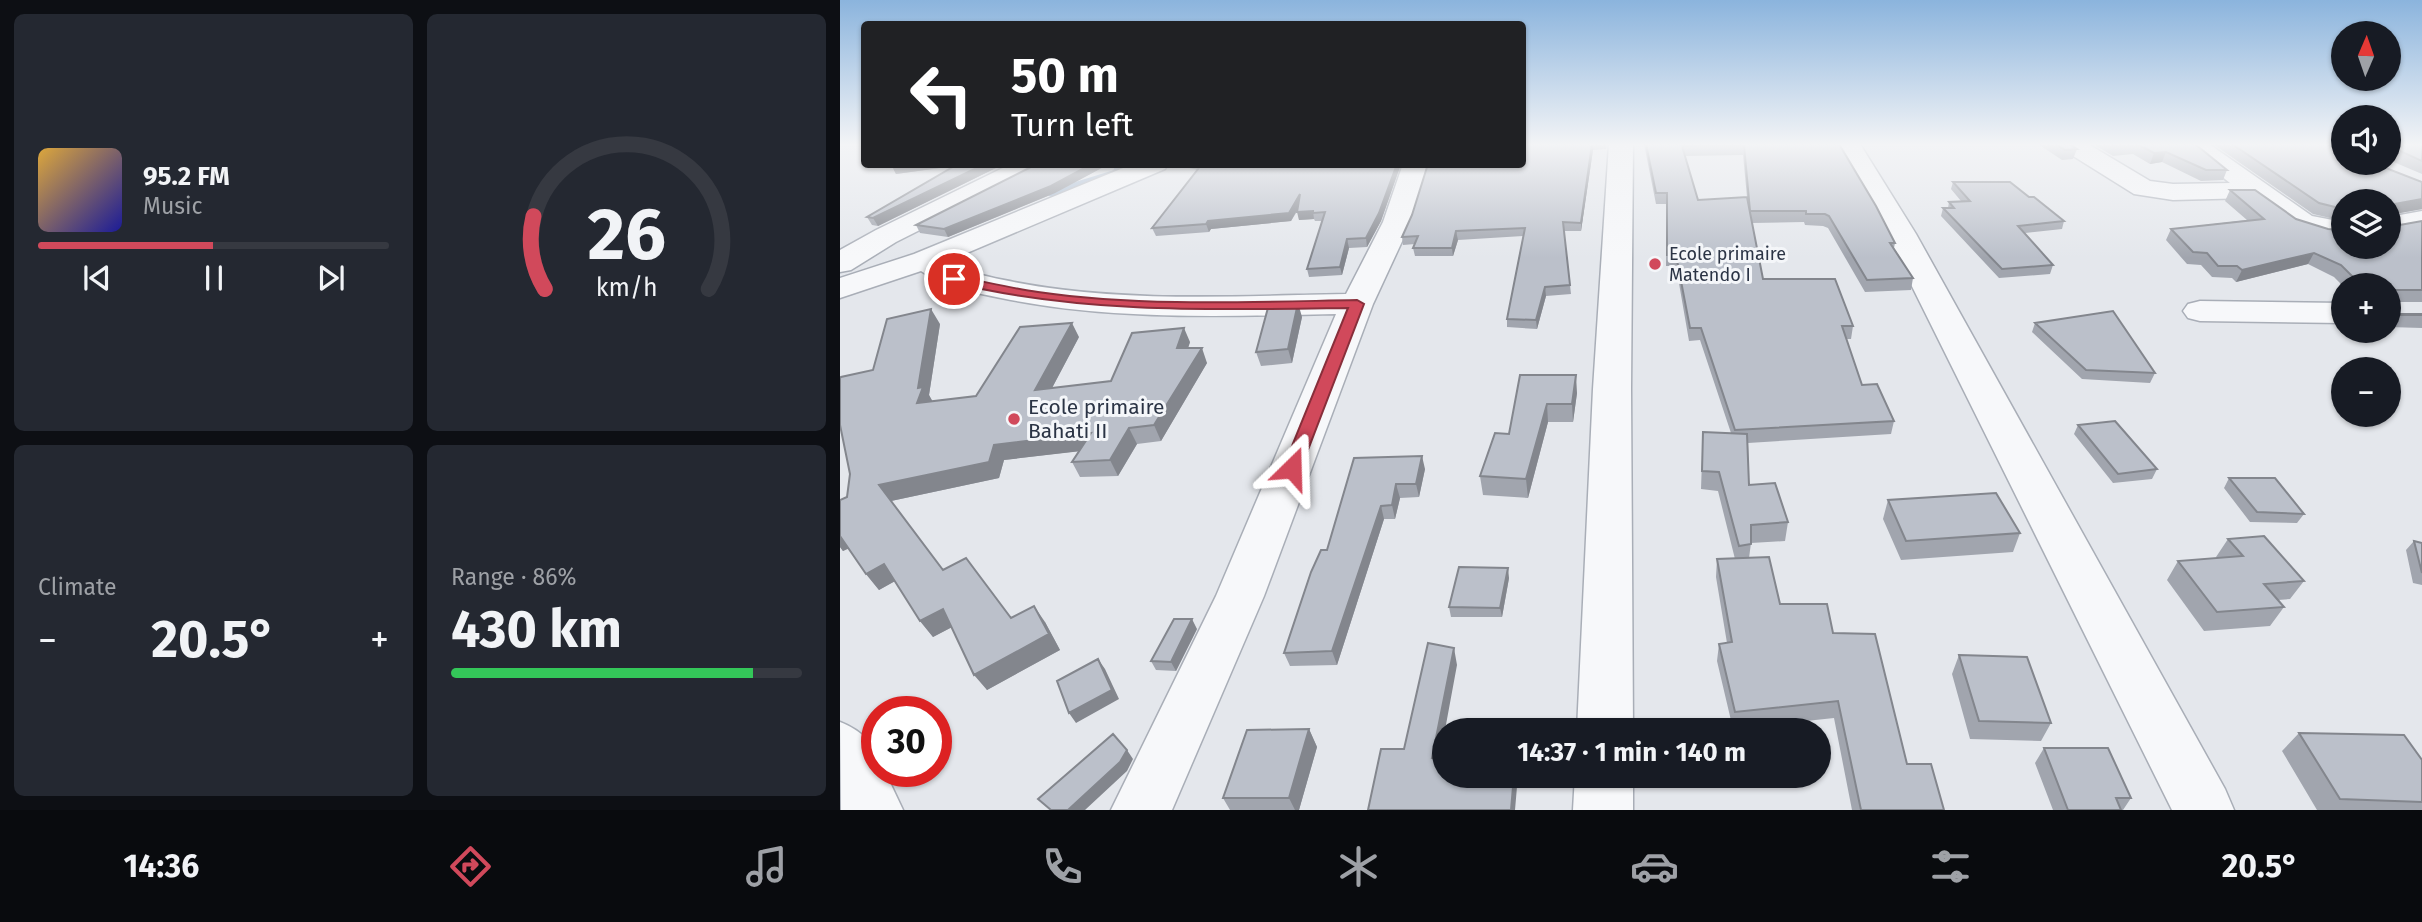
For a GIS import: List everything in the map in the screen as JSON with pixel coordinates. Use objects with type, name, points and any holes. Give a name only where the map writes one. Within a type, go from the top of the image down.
[{"type":"street","points":[[840,263],[886,236],[996,182]]},
{"type":"street","points":[[840,288],[925,260],[1113,182]]},
{"type":"street","points":[[1141,810],[1240,596],[1357,304],[1397,222],[1410,182]]},
{"type":"street","points":[[1605,718],[1620,182]]},
{"type":"street","points":[[1870,182],[1901,234],[2204,810]]},
{"type":"street","points":[[2133,182],[2143,188],[2173,192],[2256,190]]},
{"type":"street","points":[[2245,182],[2302,222],[2331,230]]},
{"type":"street","points":[[2401,224],[2422,220]]},
{"type":"street","points":[[840,232],[886,236]]},
{"type":"street","points":[[925,260],[954,279],[1037,296],[1112,303],[1208,306],[1357,304]]},
{"type":"street","points":[[2200,311],[2331,313]]},
{"type":"street","points":[[840,749],[873,810]]},
{"type":"street","points":[[1603,810],[1604,788]]},
{"type":"building","points":[[927,182],[948,182],[873,218],[867,217]]},
{"type":"building","points":[[1002,182],[1059,182],[944,229],[916,225]]},
{"type":"building","points":[[1188,182],[1390,182],[1366,238],[1347,239],[1340,267],[1307,269],[1325,212],[1297,212],[1300,194],[1289,213],[1152,228]]},
{"type":"building","points":[[1422,182],[1587,182],[1581,223],[1563,222],[1570,285],[1545,287],[1536,320],[1507,319],[1525,228],[1456,231],[1452,248],[1413,248],[1418,236],[1402,237]]},
{"type":"building","points":[[1654,182],[1693,182],[1698,200],[1747,197],[1763,279],[1835,279],[1853,326],[1842,326],[1862,385],[1877,384],[1894,421],[1735,430],[1701,328],[1690,328],[1676,255],[1667,255],[1667,193],[1656,193]]},
{"type":"building","points":[[1747,182],[1862,182],[1895,243],[1890,243],[1913,278],[1867,280],[1829,216],[1825,214],[1806,214],[1806,211],[1750,211]]},
{"type":"building","points":[[1953,182],[2010,182],[2064,221],[2018,226],[2053,265],[2002,269],[1943,208],[1954,208],[1949,202],[1970,201]]},
{"type":"building","points":[[2288,182],[2422,182],[2422,199],[2401,203],[2401,189],[2331,189],[2331,206],[2319,203]]},
{"type":"building","points":[[2230,190],[2255,190],[2296,219],[2331,229],[2331,259],[2401,259],[2401,225],[2422,221],[2422,290],[2401,290],[2401,273],[2349,273],[2341,265],[2314,253],[2242,270],[2237,266],[2218,266],[2207,253],[2193,252],[2171,229],[2264,219]]},
{"type":"building","points":[[1298,303],[1288,349],[1256,352],[1269,304]]},
{"type":"building","points":[[931,309],[918,388],[923,387],[917,403],[976,396],[1020,327],[1072,323],[1035,390],[1111,381],[1132,333],[1184,328],[1177,348],[1202,348],[1154,425],[1129,428],[1110,460],[1072,462],[1091,433],[994,445],[989,462],[879,485],[943,570],[966,558],[1011,618],[1034,606],[1049,634],[974,675],[943,609],[920,621],[884,564],[866,574],[840,536],[840,500],[847,497],[850,474],[840,425],[840,378],[873,370],[887,319]]},
{"type":"building","points":[[2113,311],[2155,373],[2086,370],[2035,323]]},
{"type":"building","points":[[1520,375],[1576,375],[1572,404],[1547,404],[1526,479],[1480,476],[1495,433],[1509,434]]},
{"type":"building","points":[[2115,421],[2157,469],[2118,474],[2078,425]]},
{"type":"building","points":[[1703,432],[1747,434],[1749,485],[1775,483],[1788,522],[1751,525],[1751,544],[1739,546],[1719,472],[1702,471]]},
{"type":"building","points":[[1422,456],[1416,484],[1396,484],[1392,505],[1381,506],[1332,651],[1284,653],[1311,572],[1321,550],[1327,550],[1354,458]]},
{"type":"building","points":[[2229,478],[2275,478],[2304,514],[2257,512]]},
{"type":"building","points":[[1996,493],[2020,533],[1906,541],[1888,500]]},
{"type":"building","points":[[2264,536],[2304,581],[2264,584],[2284,607],[2217,612],[2178,561],[2243,556],[2228,539]]},
{"type":"building","points":[[2414,541],[2422,543],[2422,573]]},
{"type":"building","points":[[1769,557],[1780,604],[1827,604],[1833,633],[1875,634],[1907,764],[1931,764],[1944,810],[1861,810],[1838,701],[1735,712],[1719,644],[1732,642],[1717,559]]},
{"type":"building","points":[[1459,567],[1508,568],[1500,608],[1449,607]]},
{"type":"building","points":[[1174,619],[1192,619],[1171,662],[1151,661]]},
{"type":"building","points":[[1428,643],[1454,648],[1440,718],[1432,718],[1432,788],[1513,788],[1511,810],[1368,810],[1381,749],[1404,749]]},
{"type":"building","points":[[1959,655],[2027,657],[2051,723],[1979,721]]},
{"type":"building","points":[[1098,659],[1112,690],[1069,713],[1057,681]]},
{"type":"building","points":[[1309,729],[1289,798],[1223,798],[1247,730]]},
{"type":"building","points":[[2299,733],[2404,735],[2422,760],[2422,802],[2340,799]]},
{"type":"building","points":[[1113,734],[1127,750],[1120,762],[1068,810],[1051,810],[1038,799]]},
{"type":"building","points":[[2044,748],[2108,748],[2131,798],[2116,798],[2121,810],[2068,810]]},
{"type":"waterway","points":[[1051,193],[1087,182]]},
{"type":"place","name":"Ecole primaire Matendo I","points":[[1655,264]]},
{"type":"place","name":"Ecole primaire Bahati II","points":[[1014,419]]},
{"type":"route","points":[[954,279],[1037,296],[1112,303],[1208,306],[1357,304],[1292,468]]}]
